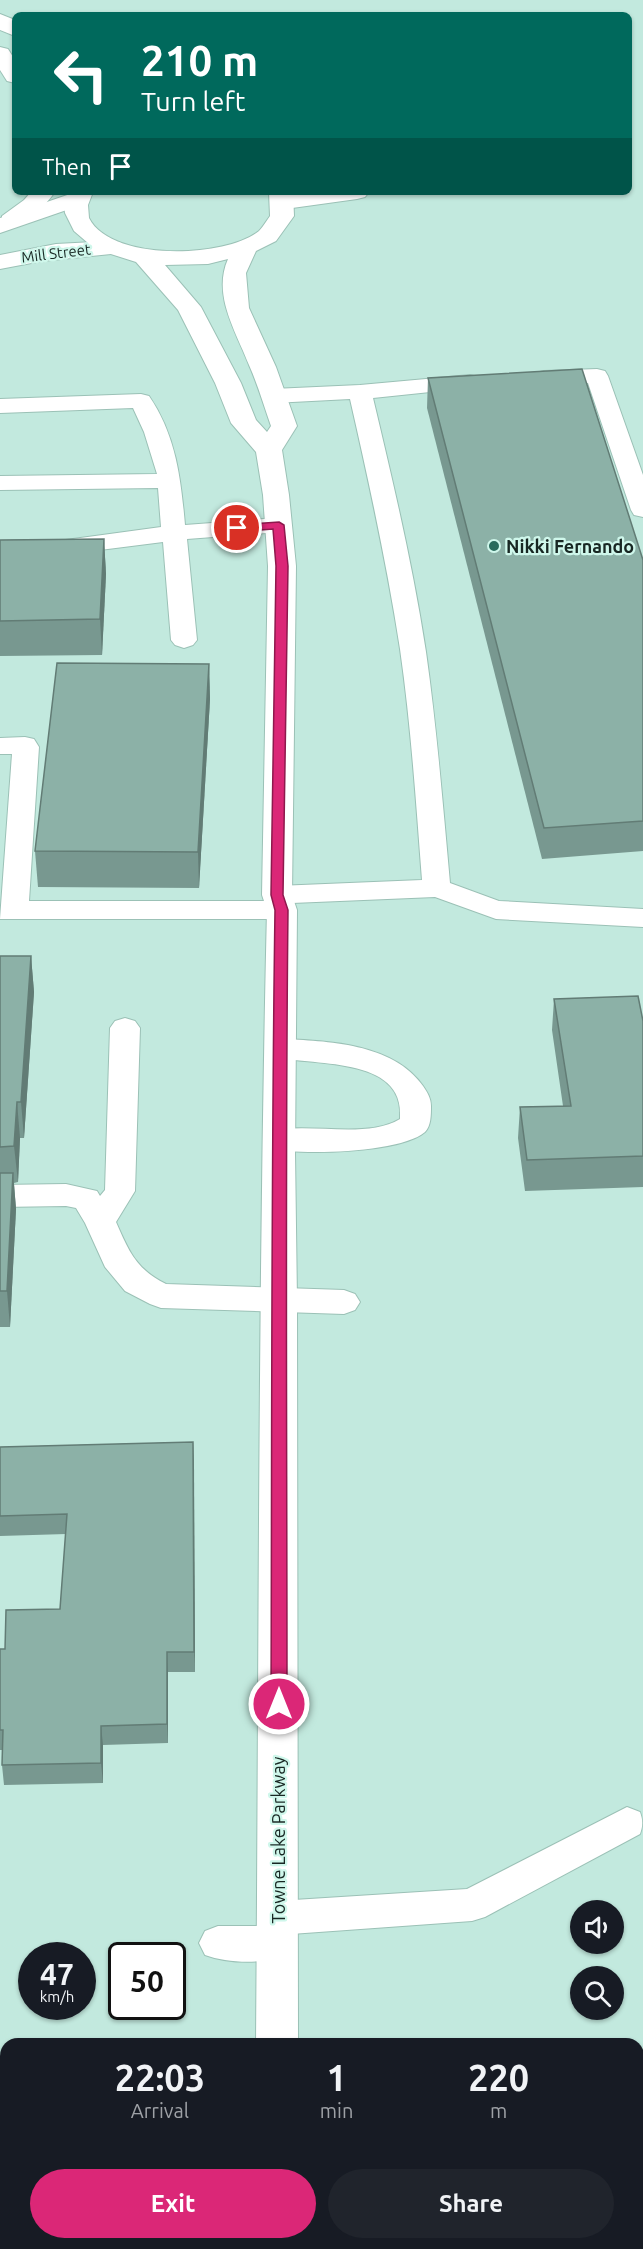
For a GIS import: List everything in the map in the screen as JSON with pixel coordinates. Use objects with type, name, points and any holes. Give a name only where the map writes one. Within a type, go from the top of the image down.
[{"type":"main road","points":[[0,54],[12,72]]},
{"type":"main road","points":[[5,224],[32,205],[40,195]]},
{"type":"main road","points":[[5,224],[78,196],[76,218],[89,235],[113,248],[145,257],[182,260],[215,256],[245,248],[268,235],[282,219],[283,197],[313,195]]},
{"type":"main road","name":"Mill Street","points":[[0,262],[23,256],[79,249],[113,248]]},
{"type":"main road","points":[[145,257],[189,307],[228,383],[244,423],[269,450],[284,426],[237,308],[234,273],[245,248]]},
{"type":"main road","name":"Towne Lake Parkway","points":[[269,450],[282,566],[279,902],[277,2038]]},
{"type":"lane","points":[[273,396],[597,376],[643,510]]},
{"type":"lane","points":[[360,392],[399,570],[419,689],[437,888]]},
{"type":"lane","points":[[0,406],[141,400],[156,432],[169,481],[184,640]]},
{"type":"lane","points":[[0,483],[169,481]]},
{"type":"lane","points":[[0,552],[29,552],[174,533],[279,525]]},
{"type":"lane","points":[[0,746],[25,745],[26,747],[7,910],[279,902],[437,888],[496,910],[643,918]]},
{"type":"lane","points":[[100,1221],[120,1191],[125,1028]]},
{"type":"lane","points":[[279,1140],[337,1141],[398,1134],[415,1124],[415,1097],[404,1083],[385,1067],[327,1051],[280,1049]]},
{"type":"lane","points":[[0,1196],[66,1195],[86,1199],[100,1221],[116,1259],[136,1283],[161,1296],[344,1302]]},
{"type":"lane","points":[[218,1944],[278,1930],[472,1905],[627,1822]]},
{"type":"building","points":[[582,369],[643,560],[643,821],[544,828],[428,378]]},
{"type":"building","points":[[104,539],[100,619],[0,621],[0,540]]},
{"type":"building","points":[[57,663],[209,664],[198,852],[35,851]]},
{"type":"building","points":[[0,956],[31,956],[21,1102],[17,1102],[14,1146],[0,1147]]},
{"type":"building","points":[[638,996],[643,1021],[643,1156],[527,1160],[520,1107],[571,1106],[554,999]]},
{"type":"building","points":[[0,1173],[13,1173],[7,1291],[0,1291]]},
{"type":"building","points":[[193,1442],[194,1652],[167,1652],[167,1724],[101,1726],[101,1763],[2,1765],[0,1649],[5,1649],[6,1610],[60,1609],[67,1514],[0,1516],[0,1447]]},
{"type":"place","name":"Nikki Fernando","points":[[494,546]]},
{"type":"route","points":[[237,528],[279,525],[282,566],[277,895],[282,910],[278,1152],[279,1704]]}]
